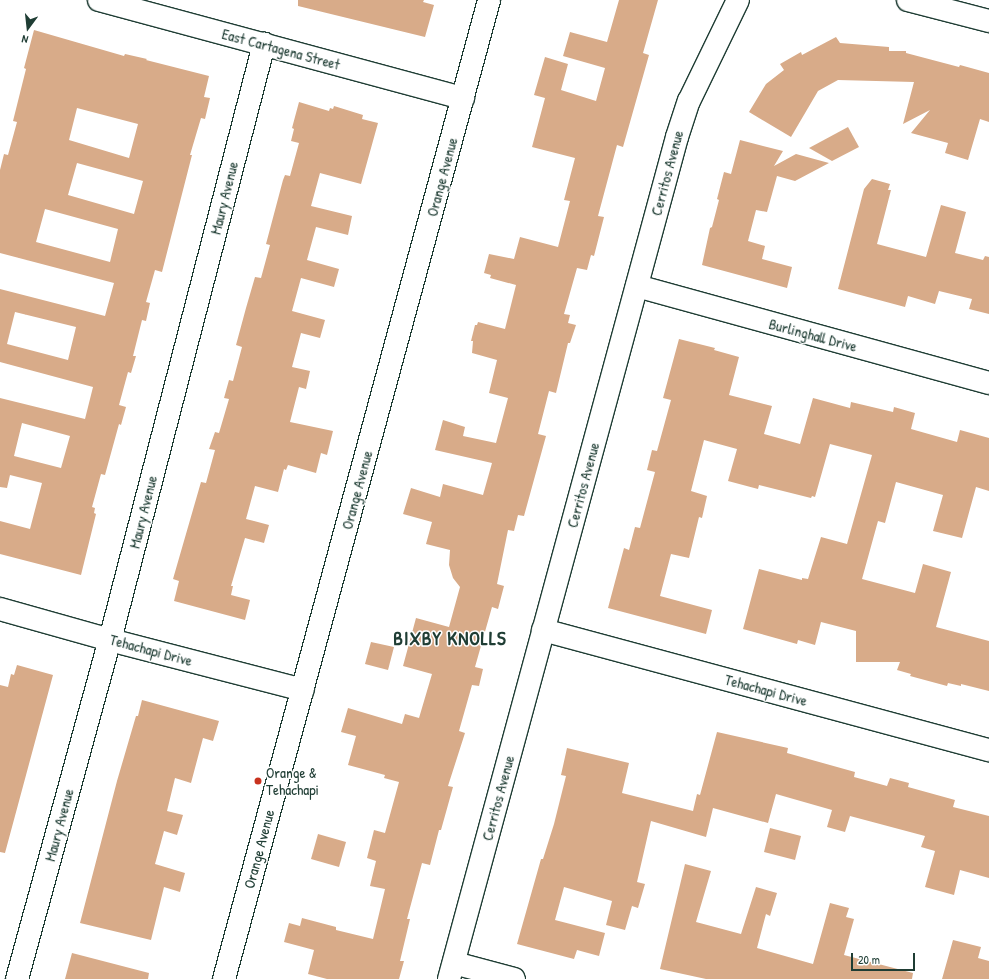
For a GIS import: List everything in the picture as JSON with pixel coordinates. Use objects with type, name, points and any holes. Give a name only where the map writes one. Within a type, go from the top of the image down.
[{"type":"street","name":"East Cartagena Street","points":[[99,0],[463,98]]},
{"type":"street","name":"Orange Avenue","points":[[224,979],[489,0]]},
{"type":"street","name":"Cerritos Avenue","points":[[451,971],[676,137],[689,101],[738,0]]},
{"type":"street","points":[[908,0],[989,21]]},
{"type":"street","name":"Maury Avenue","points":[[17,979],[110,640],[264,44]]},
{"type":"street","name":"Burlinghall Drive","points":[[637,286],[989,383]]},
{"type":"street","name":"Tehachapi Drive","points":[[0,609],[110,640],[303,690]]},
{"type":"street","name":"Tehachapi Drive","points":[[543,630],[989,750]]},
{"type":"street","points":[[451,971],[514,979]]},
{"type":"building","points":[[298,0],[424,0],[423,2],[434,5],[425,37],[298,6]]},
{"type":"building","points":[[619,0],[658,0],[643,53],[649,55],[623,147],[617,145],[598,216],[604,217],[594,256],[591,255],[587,270],[577,268],[564,314],[570,315],[568,323],[576,325],[570,343],[568,343],[556,393],[549,391],[538,434],[546,436],[524,516],[518,515],[514,531],[508,530],[497,584],[504,586],[498,609],[492,607],[475,667],[483,669],[479,686],[472,685],[459,731],[465,733],[448,786],[453,787],[441,830],[439,830],[430,865],[422,863],[407,919],[410,919],[400,961],[404,961],[399,979],[327,979],[308,974],[314,950],[284,942],[289,923],[300,926],[302,918],[336,927],[336,930],[373,939],[385,889],[370,886],[376,861],[367,858],[374,830],[385,833],[399,782],[384,778],[385,775],[348,765],[356,736],[341,732],[348,708],[402,724],[405,714],[419,718],[432,674],[403,666],[416,618],[449,627],[460,587],[453,578],[449,565],[450,550],[426,544],[432,522],[403,514],[411,488],[440,497],[443,484],[483,495],[492,463],[435,450],[443,420],[465,427],[463,436],[496,443],[508,398],[489,393],[497,360],[472,353],[473,341],[471,341],[475,325],[477,325],[478,322],[505,329],[516,285],[490,278],[491,275],[484,273],[489,254],[514,259],[520,237],[558,247],[570,201],[564,200],[575,158],[532,147],[545,98],[534,95],[545,57],[568,64],[561,90],[596,101],[605,68],[563,56],[570,32],[607,42]]},
{"type":"building","points":[[34,30],[124,56],[125,54],[147,59],[146,60],[209,76],[204,97],[210,98],[205,119],[201,118],[190,155],[192,155],[162,272],[155,270],[146,302],[150,303],[146,321],[142,320],[133,356],[136,356],[131,373],[128,372],[119,405],[126,407],[121,425],[119,424],[105,475],[101,474],[92,507],[95,508],[94,513],[96,514],[81,575],[0,554],[0,521],[30,529],[42,483],[10,475],[7,488],[0,487],[0,398],[85,419],[93,387],[0,362],[0,289],[105,316],[114,283],[0,253],[0,170],[4,154],[8,155],[17,122],[13,121],[26,69],[24,68]],"holes":[[[77,108],[138,124],[129,158],[69,140]],[[77,163],[143,181],[134,214],[68,195]],[[45,209],[118,229],[110,262],[36,242]],[[15,312],[76,327],[68,360],[7,344]],[[22,423],[70,436],[61,468],[14,456]]]},
{"type":"building","points":[[836,37],[840,43],[889,47],[889,51],[906,51],[906,53],[989,73],[989,122],[980,119],[968,160],[945,153],[948,143],[911,133],[930,110],[903,124],[914,82],[838,80],[818,91],[791,137],[749,112],[766,84],[784,70],[780,64],[801,52],[802,55]]},
{"type":"building","points":[[299,102],[329,111],[330,108],[333,109],[334,106],[363,115],[362,119],[378,123],[361,184],[320,173],[311,206],[352,216],[348,235],[316,227],[307,260],[339,269],[334,287],[301,278],[292,311],[325,320],[320,338],[301,333],[292,367],[310,371],[306,389],[299,387],[290,422],[333,431],[327,455],[321,453],[316,473],[288,465],[286,470],[284,469],[278,492],[255,486],[246,519],[269,525],[264,543],[245,538],[231,586],[233,586],[231,595],[250,600],[245,620],[174,601],[179,581],[173,579],[201,482],[206,483],[215,450],[209,449],[215,432],[219,433],[229,399],[224,398],[229,380],[233,381],[242,347],[236,345],[246,308],[255,277],[261,278],[270,245],[266,244],[283,180],[285,175],[290,176],[299,143],[291,141],[294,129],[292,128]]},
{"type":"building","points":[[848,127],[859,147],[832,161],[809,148]]},
{"type":"building","points":[[740,140],[783,151],[774,166],[796,154],[829,163],[795,181],[777,176],[767,212],[756,210],[748,241],[765,246],[762,259],[792,267],[787,288],[702,265],[710,228],[712,227],[719,200],[717,199],[724,172],[731,174]]},
{"type":"building","points":[[872,179],[890,184],[888,190],[891,190],[877,244],[926,257],[941,205],[966,212],[955,253],[983,260],[985,256],[989,257],[989,314],[969,309],[972,299],[939,291],[935,304],[908,296],[905,307],[838,289],[864,189]]},
{"type":"building","points":[[679,339],[715,348],[714,350],[739,357],[729,395],[772,406],[764,434],[800,444],[813,398],[850,408],[851,402],[893,412],[894,407],[915,413],[911,429],[957,442],[960,430],[989,438],[989,491],[976,487],[962,538],[933,531],[943,495],[896,482],[885,523],[878,521],[862,579],[915,593],[923,564],[951,572],[936,627],[989,641],[989,691],[961,684],[961,686],[948,683],[947,686],[910,676],[911,674],[897,670],[900,662],[856,662],[856,631],[821,622],[815,645],[798,640],[797,644],[743,629],[759,569],[802,580],[802,578],[808,579],[821,537],[847,544],[872,455],[830,444],[815,497],[812,496],[811,498],[759,485],[758,489],[728,481],[737,449],[704,440],[691,491],[707,496],[702,518],[699,517],[689,558],[671,554],[660,596],[712,610],[706,634],[608,608],[624,548],[629,550],[635,527],[640,528],[655,472],[647,470],[652,450],[657,451],[671,400],[663,398]]},
{"type":"building","points":[[371,642],[394,647],[388,670],[365,664]]},
{"type":"building","points":[[17,665],[53,675],[5,853],[0,852],[0,685],[8,687],[11,674],[14,675]]},
{"type":"building","points":[[142,700],[219,721],[213,741],[203,738],[191,783],[175,778],[167,811],[183,815],[177,835],[164,831],[155,864],[185,873],[180,892],[164,887],[151,940],[80,923],[117,781]]},
{"type":"building","points":[[717,732],[788,748],[787,753],[855,772],[854,777],[887,786],[890,778],[909,783],[908,787],[955,800],[953,807],[989,816],[989,878],[960,870],[954,895],[925,887],[935,851],[921,847],[925,836],[850,816],[845,832],[827,827],[832,810],[776,794],[768,823],[713,808],[706,837],[651,821],[637,882],[645,884],[638,908],[632,906],[625,930],[606,925],[612,901],[564,887],[555,920],[605,933],[599,956],[577,950],[574,959],[517,944],[541,859],[543,859],[554,824],[566,776],[561,775],[567,748],[629,763],[622,793],[693,811],[697,794],[700,795]]},
{"type":"building","points":[[770,828],[801,836],[795,860],[764,852]]},
{"type":"building","points":[[318,834],[346,842],[339,867],[311,859]]},
{"type":"building","points":[[685,864],[711,871],[696,922],[741,934],[756,887],[777,893],[770,916],[766,914],[757,948],[813,964],[830,903],[849,908],[846,917],[854,919],[844,955],[913,973],[912,979],[706,979],[660,969]]},
{"type":"building","points":[[953,940],[981,947],[978,958],[989,961],[989,979],[942,979]]},
{"type":"building","points":[[72,953],[149,973],[148,979],[65,979]]},
{"type":"place","name":"Orange & Tehachapi","points":[[258,781]]},
{"type":"district","name":"BIXBY KNOLLS","points":[[450,639]]}]
